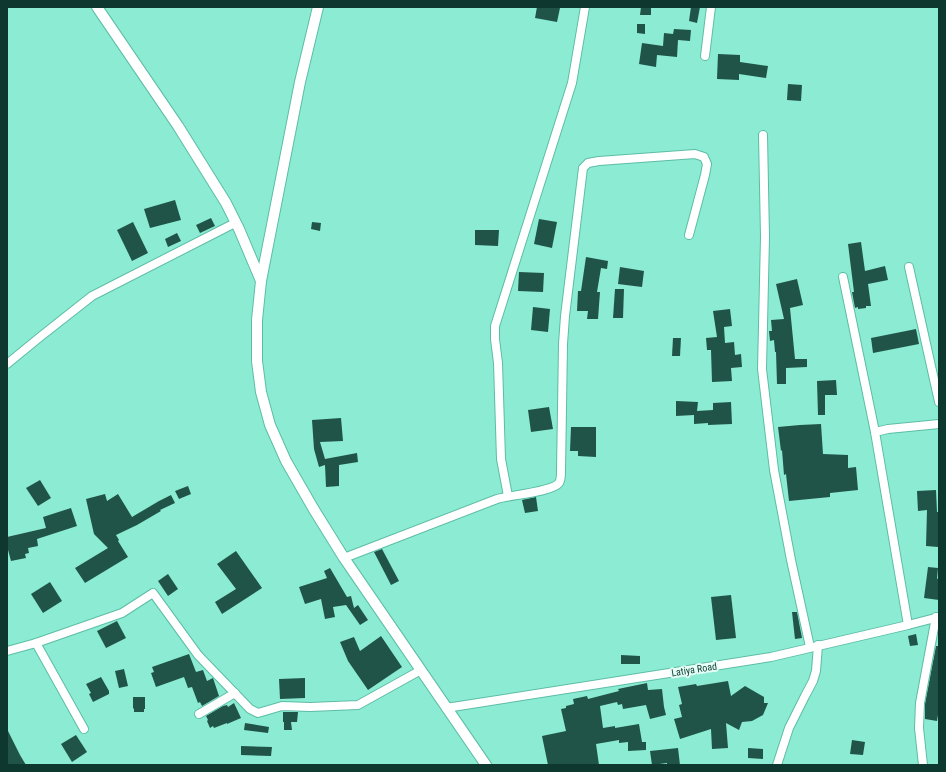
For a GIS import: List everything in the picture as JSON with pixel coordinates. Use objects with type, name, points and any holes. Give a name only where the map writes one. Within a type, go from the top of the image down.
[{"type":"street","points":[[97,7],[178,126],[226,203],[240,228],[260,281]]},
{"type":"street","points":[[318,7],[300,82],[260,281],[257,320],[257,361],[262,392],[270,425],[286,461],[313,508],[344,558],[486,765]]},
{"type":"street","points":[[508,496],[501,459],[498,363],[495,326],[572,83],[585,7]]},
{"type":"street","points":[[705,56],[711,7]]},
{"type":"street","points":[[763,135],[765,237],[762,370],[774,470],[791,560],[814,646],[816,671],[813,681],[789,728],[777,765]]},
{"type":"street","points":[[344,558],[497,499],[547,490],[555,487],[560,482],[563,344],[582,168],[588,163],[599,162],[695,154],[704,157],[707,164],[705,176],[689,235]]},
{"type":"street","points":[[7,364],[92,296],[233,224]]},
{"type":"street","points":[[909,267],[939,402]]},
{"type":"street","points":[[843,277],[875,432],[908,625]]},
{"type":"street","points":[[875,432],[888,429],[939,424]]},
{"type":"street","points":[[7,651],[36,643],[122,613],[153,593],[198,656],[250,709],[258,713],[282,706],[310,708],[358,704],[420,670]]},
{"type":"street","points":[[923,765],[919,728],[920,703],[938,617]]},
{"type":"street","name":"Latiya Road","points":[[446,708],[771,657],[938,617]]},
{"type":"street","points":[[36,643],[84,729]]},
{"type":"street","points":[[199,714],[234,693]]},
{"type":"building","points":[[537,7],[560,8],[557,22],[535,18]]},
{"type":"building","points":[[641,7],[651,7],[651,15],[640,15]]},
{"type":"building","points":[[691,7],[700,7],[697,23],[689,21]]},
{"type":"building","points":[[637,24],[645,24],[645,34],[637,33]]},
{"type":"building","points":[[674,29],[691,30],[690,41],[678,40],[677,57],[657,55],[656,67],[639,64],[642,43],[663,46],[664,33],[673,34]]},
{"type":"building","points":[[718,54],[740,55],[740,62],[768,66],[766,78],[739,74],[739,80],[717,79]]},
{"type":"building","points":[[788,84],[802,85],[801,101],[787,100]]},
{"type":"building","points":[[175,200],[181,220],[150,228],[144,209]]},
{"type":"building","points":[[211,218],[215,226],[200,233],[196,225]]},
{"type":"building","points":[[539,219],[557,222],[552,248],[534,244]]},
{"type":"building","points":[[133,222],[148,253],[132,261],[117,230]]},
{"type":"building","points":[[312,222],[321,223],[320,231],[311,229]]},
{"type":"building","points":[[475,230],[499,230],[498,246],[475,245]]},
{"type":"building","points":[[177,233],[181,241],[168,247],[165,239]]},
{"type":"building","points":[[861,242],[865,271],[885,266],[888,280],[868,284],[871,306],[858,309],[858,307],[855,308],[852,292],[854,292],[848,244]]},
{"type":"building","points":[[586,257],[608,261],[607,269],[601,268],[597,292],[600,292],[598,319],[587,319],[588,311],[577,311],[578,291],[581,291]]},
{"type":"building","points":[[620,267],[644,271],[642,287],[618,284]]},
{"type":"building","points":[[519,272],[544,273],[543,292],[518,291]]},
{"type":"building","points":[[797,279],[803,305],[790,308],[795,359],[807,359],[807,367],[786,368],[786,384],[777,384],[776,352],[774,340],[770,341],[769,331],[772,331],[771,320],[784,319],[776,284]]},
{"type":"building","points":[[615,289],[624,289],[623,318],[613,318]]},
{"type":"building","points":[[533,307],[550,309],[548,332],[531,330]]},
{"type":"building","points":[[730,309],[732,326],[724,327],[725,343],[734,342],[735,355],[741,354],[742,367],[731,368],[732,381],[712,382],[711,350],[707,350],[706,338],[717,337],[713,311]]},
{"type":"building","points":[[916,329],[919,344],[873,353],[871,338]]},
{"type":"building","points":[[673,338],[681,338],[680,356],[672,356]]},
{"type":"building","points":[[836,380],[837,395],[825,395],[825,415],[818,415],[817,381]]},
{"type":"building","points":[[676,401],[698,402],[697,411],[713,410],[713,403],[731,402],[732,424],[694,424],[694,415],[676,416]]},
{"type":"building","points":[[549,407],[553,429],[531,432],[528,410]]},
{"type":"building","points":[[341,418],[343,441],[320,442],[325,459],[357,453],[358,462],[339,465],[339,486],[326,487],[325,465],[319,467],[314,449],[312,420]]},
{"type":"building","points":[[821,424],[823,454],[848,455],[848,468],[856,467],[858,490],[830,493],[830,497],[789,501],[778,427]]},
{"type":"building","points":[[571,427],[596,427],[596,457],[578,456],[578,451],[570,451]]},
{"type":"building","points":[[40,480],[51,498],[38,506],[26,488]]},
{"type":"building","points":[[188,486],[191,494],[179,499],[175,491]]},
{"type":"building","points":[[936,490],[937,512],[939,512],[938,547],[926,546],[927,510],[918,511],[917,491]]},
{"type":"building","points":[[105,494],[107,501],[118,494],[132,517],[171,495],[175,503],[160,510],[161,511],[137,525],[116,535],[128,557],[85,583],[75,568],[108,548],[94,534],[86,499]]},
{"type":"building","points":[[536,497],[538,511],[525,513],[522,500]]},
{"type":"building","points":[[71,508],[77,526],[37,539],[38,546],[28,548],[29,553],[25,554],[26,558],[11,561],[7,546],[7,537],[46,528],[43,517]]},
{"type":"building","points":[[382,549],[399,581],[391,585],[374,552]]},
{"type":"building","points":[[236,551],[262,588],[222,614],[215,602],[236,589],[217,564]]},
{"type":"building","points":[[928,567],[938,568],[937,579],[939,578],[939,600],[924,598]]},
{"type":"building","points":[[330,568],[347,597],[351,596],[354,608],[358,605],[368,620],[360,625],[346,605],[333,607],[335,617],[325,619],[321,599],[305,604],[299,587],[327,578],[324,571]]},
{"type":"building","points":[[168,574],[178,589],[168,596],[158,581]]},
{"type":"building","points":[[50,582],[62,601],[43,613],[31,594]]},
{"type":"building","points":[[731,595],[736,638],[716,640],[711,597]]},
{"type":"building","points":[[792,612],[797,612],[802,638],[795,639]]},
{"type":"building","points":[[117,621],[126,638],[106,648],[97,631]]},
{"type":"building","points":[[916,634],[918,645],[910,646],[908,636]]},
{"type":"building","points":[[381,636],[402,667],[368,690],[348,661],[340,642],[354,637],[360,651]]},
{"type":"building","points":[[936,646],[939,646],[939,709],[937,721],[925,719],[925,704]]},
{"type":"building","points":[[189,654],[196,672],[203,670],[207,681],[213,678],[219,696],[202,706],[200,702],[198,703],[192,687],[188,688],[184,677],[156,687],[151,673],[154,672],[152,667]]},
{"type":"building","points":[[621,655],[640,656],[640,664],[621,664]]},
{"type":"building","points":[[124,669],[128,686],[119,688],[115,671]]},
{"type":"building","points":[[101,677],[109,691],[109,694],[93,702],[89,694],[91,693],[86,684]]},
{"type":"building","points":[[305,678],[305,698],[280,699],[279,679]]},
{"type":"building","points":[[728,681],[731,696],[745,686],[764,697],[764,703],[768,703],[763,715],[752,721],[742,722],[739,730],[726,723],[728,748],[712,749],[711,729],[680,739],[674,719],[682,717],[679,705],[682,704],[678,687],[696,684],[697,686]]},
{"type":"building","points":[[647,683],[648,690],[662,689],[666,715],[650,719],[646,705],[623,709],[622,704],[618,705],[617,702],[600,706],[603,728],[615,726],[615,728],[639,724],[642,742],[646,742],[646,750],[628,751],[628,742],[619,743],[619,740],[596,744],[599,765],[548,765],[542,736],[566,731],[561,709],[574,704],[573,699],[587,696],[588,699],[619,691],[618,689]]},
{"type":"building","points":[[133,697],[145,697],[144,712],[134,712]]},
{"type":"building","points":[[234,703],[241,718],[227,724],[214,728],[213,726],[210,728],[206,716],[223,706],[227,705],[228,707]]},
{"type":"building","points":[[283,712],[298,712],[297,722],[291,722],[292,730],[284,730]]},
{"type":"building","points":[[245,723],[269,727],[268,733],[244,730]]},
{"type":"building","points":[[7,729],[20,755],[26,765],[7,765]]},
{"type":"building","points":[[76,735],[87,752],[72,762],[61,744]]},
{"type":"building","points":[[852,740],[865,742],[863,755],[850,754]]},
{"type":"building","points":[[241,746],[272,747],[271,756],[241,755]]},
{"type":"building","points":[[678,748],[680,765],[667,765],[667,763],[652,765],[650,751]]},
{"type":"building","points":[[748,748],[763,749],[763,759],[748,758]]}]
